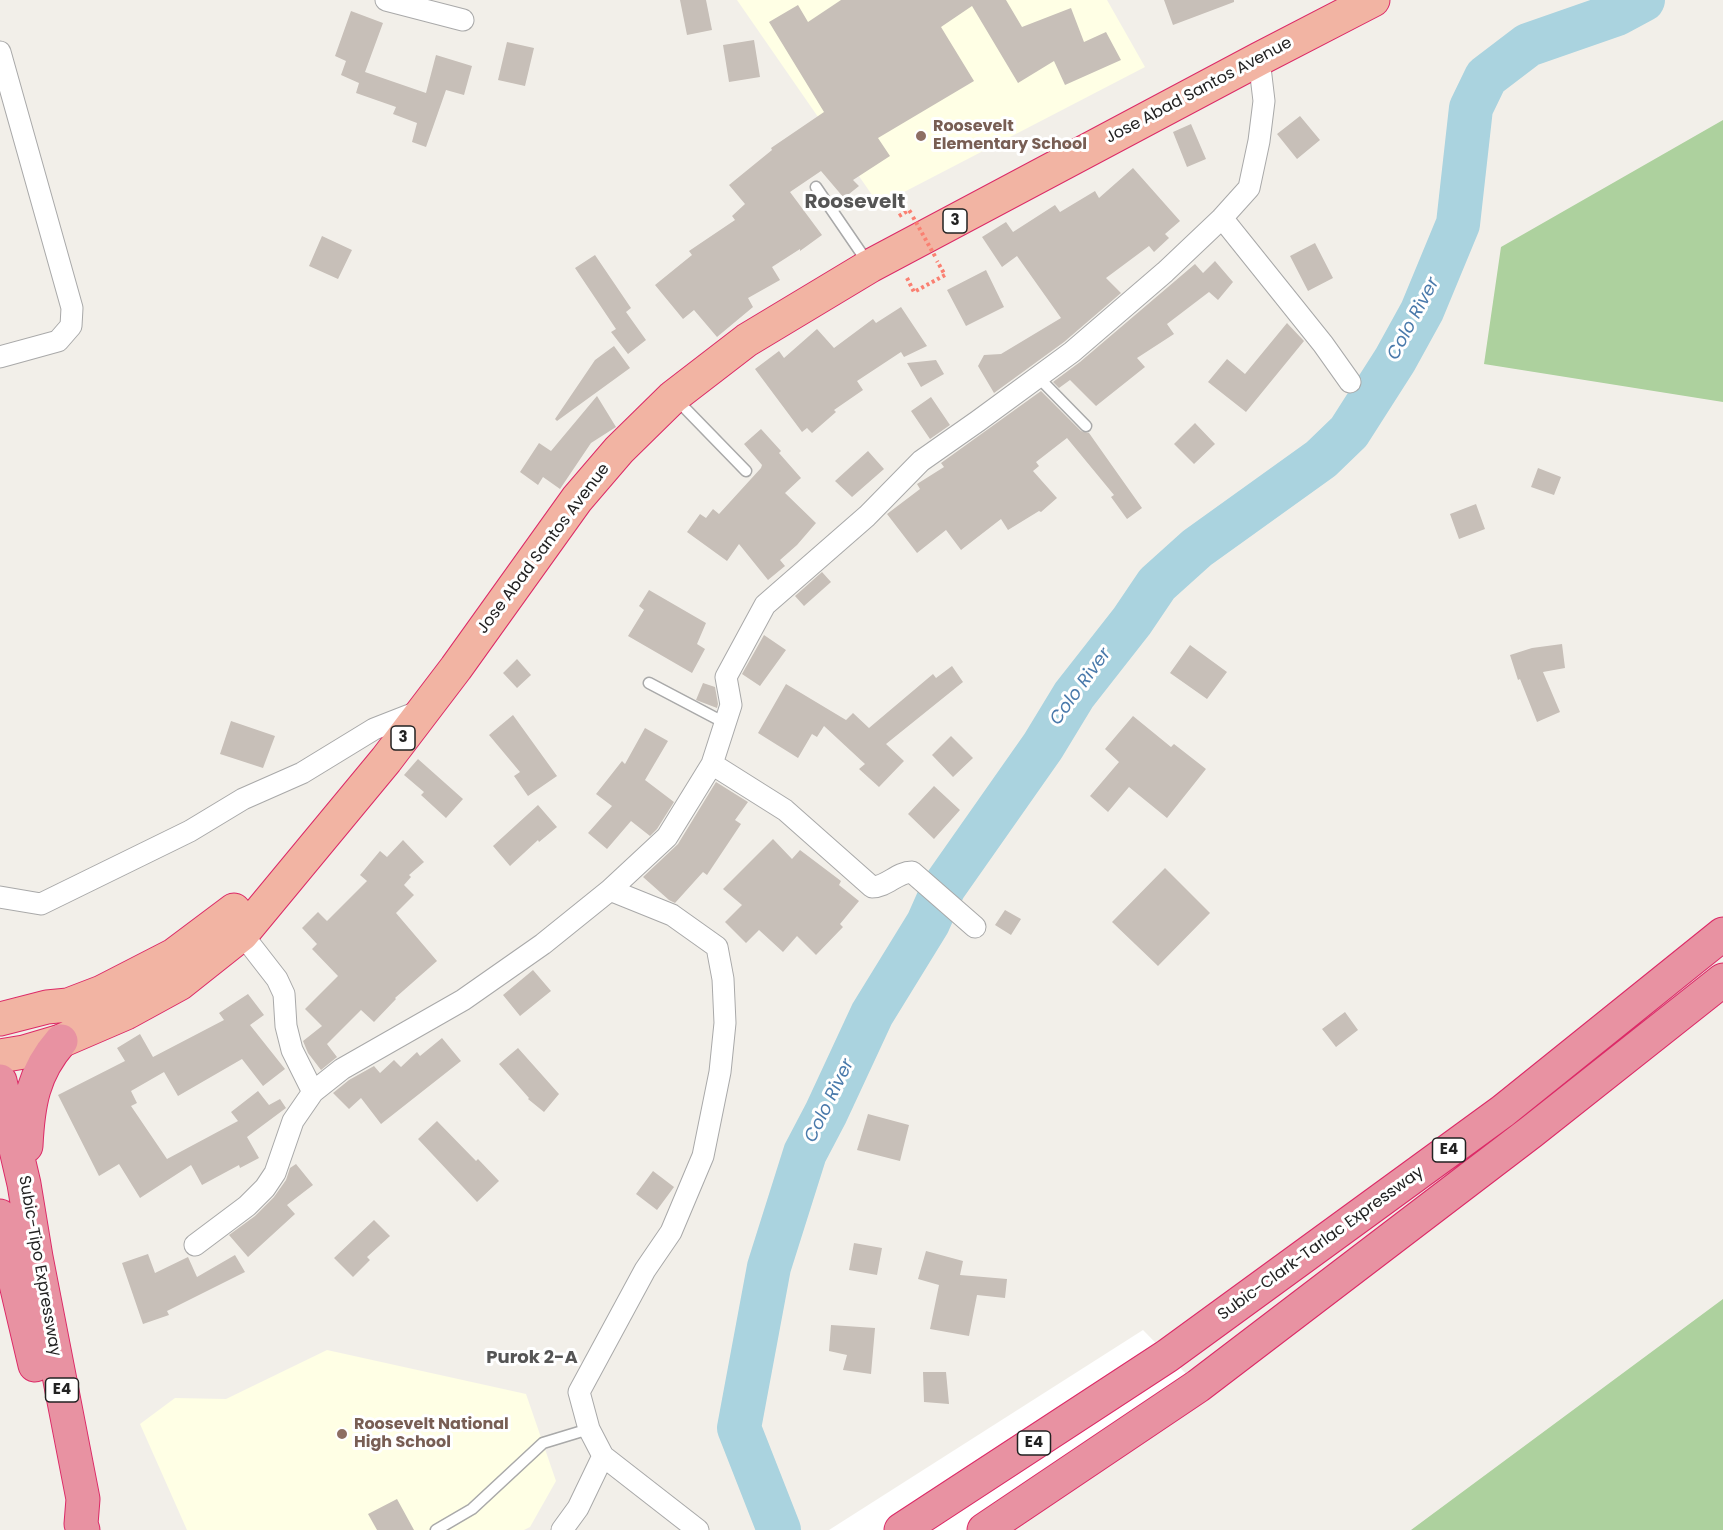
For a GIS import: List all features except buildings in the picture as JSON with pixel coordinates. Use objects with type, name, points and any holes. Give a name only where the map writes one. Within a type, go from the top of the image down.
[{"type":"highway","name":"Jose Abad Santos Avenue","points":[[0,1056],[24,1052],[61,1041],[126,1013],[179,984],[242,934],[386,760],[577,500],[619,450],[673,397],[747,340],[870,266],[1373,0]]},
{"type":"highway","name":"Jose Abad Santos Avenue","points":[[0,1019],[47,1007],[68,1005],[134,977],[174,955],[226,917],[281,871],[302,860]]},
{"type":"highway","name":"Subic-Clark-Tarlac Expressway","points":[[901,1530],[1167,1356],[1503,1111],[1723,934]]},
{"type":"highway","name":"E4","points":[[984,1530],[1198,1386],[1521,1139],[1723,980]]},
{"type":"highway","points":[[0,1040],[17,1030],[40,1024],[68,1005]]},
{"type":"highway","name":"E4","points":[[24,1184],[31,1099],[38,1073],[49,1054],[61,1041]]},
{"type":"highway","name":"Subic-Tipo Expressway","points":[[0,1081],[24,1184],[83,1499],[82,1527]]},
{"type":"highway","name":"Subic-Tipo Expressway","points":[[0,1216],[67,1503],[82,1527]]},
{"type":"street","points":[[386,0],[463,20]]},
{"type":"street","points":[[0,52],[72,308],[71,327],[58,341],[0,357]]},
{"type":"street","points":[[195,1245],[247,1206],[264,1188],[275,1173],[293,1121],[313,1092],[342,1069],[463,1000],[543,944],[610,890],[667,837],[712,764],[731,705],[726,677],[765,605],[867,516],[921,460],[1072,352],[1165,272],[1250,188],[1264,101],[1258,59]]},
{"type":"street","points":[[1222,218],[1323,344],[1350,382]]},
{"type":"street","points":[[0,897],[41,904],[190,831],[243,799],[302,773],[374,729],[425,709]]},
{"type":"street","points":[[712,764],[785,810],[872,886],[877,887],[903,873],[912,872],[970,923]]},
{"type":"street","points":[[610,890],[672,915],[717,947],[723,979],[725,1023],[720,1072],[703,1156],[671,1232],[645,1270],[579,1392],[589,1429],[603,1456],[698,1530]]},
{"type":"street","points":[[242,934],[277,979],[284,993],[286,1026],[292,1050],[313,1092]]},
{"type":"street","points":[[562,1530],[578,1508],[603,1456]]},
{"type":"lane","points":[[816,187],[870,266]]},
{"type":"lane","points":[[1038,377],[1086,426]]},
{"type":"lane","points":[[673,397],[746,471]]},
{"type":"lane","points":[[650,683],[725,723]]},
{"type":"lane","points":[[436,1530],[472,1509],[543,1443],[589,1429]]},
{"type":"path","points":[[913,217],[945,275],[914,292]]},
{"type":"shaded area","name":"Roosevelt Elementary School","points":[[737,0],[1107,0],[1145,67],[879,205]]},
{"type":"shaded area","name":"Roosevelt National High School","points":[[327,1350],[526,1394],[556,1481],[530,1527],[524,1530],[187,1530],[140,1424],[175,1398],[226,1399]]},
{"type":"green space","points":[[1723,120],[1723,402],[1484,364],[1501,247]]},
{"type":"green space","points":[[1723,1299],[1723,1530],[1411,1530]]},
{"type":"pier","points":[[1143,1330],[1198,1386],[1013,1530],[829,1530]]},
{"type":"waterway","name":"Colo River","points":[[779,1530],[739,1428],[769,1267],[805,1153],[872,1014],[928,923],[944,887],[1043,746],[1074,695],[1132,621],[1157,584],[1197,548],[1321,459],[1349,432],[1395,360],[1422,311],[1458,224],[1471,108],[1486,77],[1528,45],[1617,14],[1643,0]]},
{"type":"place","name":"Roosevelt Elementary School","points":[[921,136]]},
{"type":"place","name":"Roosevelt National High School","points":[[342,1434]]},
{"type":"district","name":"Roosevelt","points":[[855,203]]},
{"type":"district","name":"Purok 2-A","points":[[532,1358]]}]
